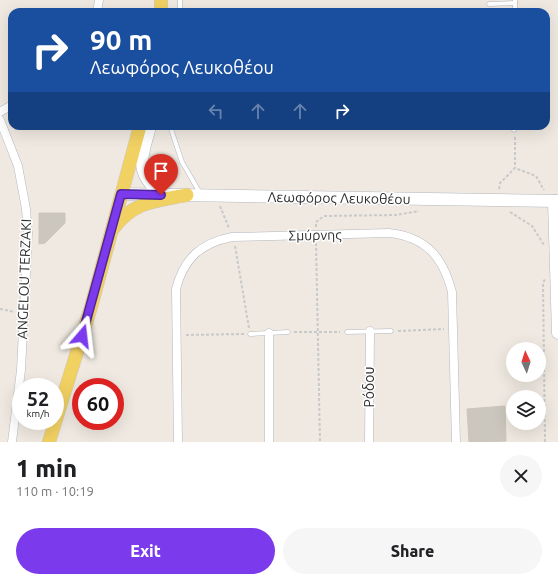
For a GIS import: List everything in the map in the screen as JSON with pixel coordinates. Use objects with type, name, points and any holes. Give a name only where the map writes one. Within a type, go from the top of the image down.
[{"type":"main road","points":[[49,442],[91,307],[139,130]]},
{"type":"main road","points":[[149,130],[142,158],[142,172],[151,185],[161,195]]},
{"type":"main road","name":"Λεωφόρος Λευκοθέου","points":[[121,194],[556,201]]},
{"type":"main road","points":[[111,232],[128,212],[142,205],[187,195]]},
{"type":"main road","points":[[556,201],[558,333]]},
{"type":"street","name":"ANGELOU TERZAKI","points":[[0,120],[18,166],[26,209],[28,233],[17,406],[12,442]]},
{"type":"street","name":"Σμύρνης","points":[[178,442],[176,289],[180,275],[190,259],[201,248],[215,240],[232,237],[389,233],[405,235],[426,245],[444,268],[448,278],[452,292],[456,442]]},
{"type":"street","name":"Ρόδου","points":[[369,442],[370,331]]},
{"type":"street","points":[[269,333],[269,442]]},
{"type":"lane","points":[[490,4],[516,1]]},
{"type":"lane","points":[[171,130],[185,169],[201,195]]},
{"type":"lane","points":[[347,332],[391,331]]},
{"type":"lane","points":[[250,334],[288,332]]},
{"type":"path","points":[[496,200],[500,183],[515,168],[514,130]]},
{"type":"path","points":[[515,168],[536,176],[544,190],[556,201]]},
{"type":"path","points":[[177,335],[250,334],[238,257],[216,196]]},
{"type":"path","points":[[320,442],[316,222],[324,216],[396,215],[422,210]]},
{"type":"path","points":[[508,211],[532,226],[545,247]]},
{"type":"path","points":[[545,273],[543,283],[542,334],[545,442]]},
{"type":"path","points":[[0,309],[24,314]]},
{"type":"path","points":[[391,331],[453,329]]},
{"type":"path","points":[[288,332],[347,332]]},
{"type":"building","points":[[39,213],[65,213],[65,223],[45,243],[39,244]]},
{"type":"building","points":[[505,406],[506,441],[469,442],[467,409]]},
{"type":"route","points":[[82,336],[121,194],[161,195]]}]
